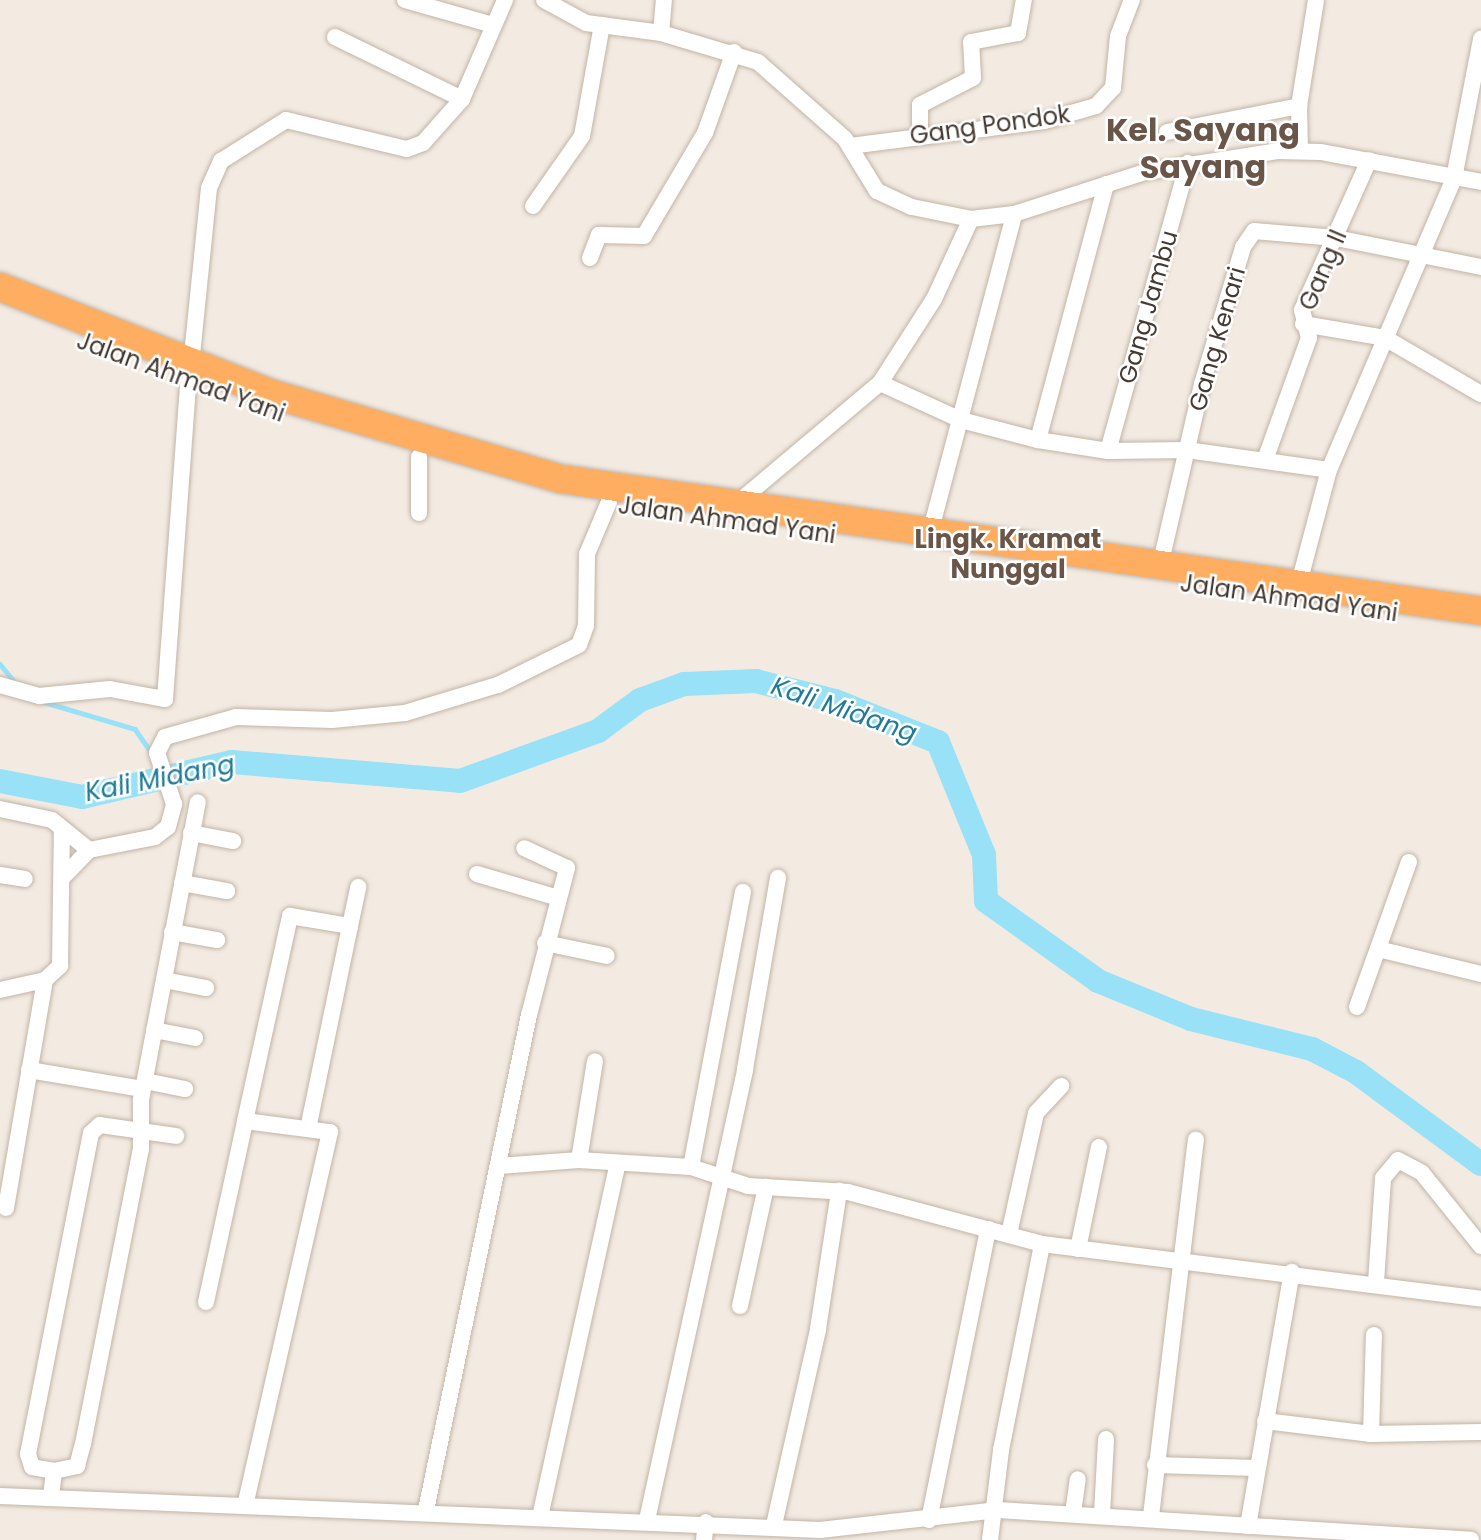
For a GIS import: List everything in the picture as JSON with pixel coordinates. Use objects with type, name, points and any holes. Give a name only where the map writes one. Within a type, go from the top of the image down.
[{"type":"highway","points":[[0,287],[189,374]]},
{"type":"highway","name":"Jalan Ahmad Yani","points":[[0,307],[419,457],[609,502],[692,506],[1122,567],[1481,624]]},
{"type":"highway","points":[[269,402],[538,473],[692,506],[735,505],[930,533],[1122,567],[1160,566],[1481,611]]},
{"type":"street","points":[[405,0],[493,25]]},
{"type":"street","points":[[0,685],[39,696],[110,689],[166,698],[189,374],[213,173],[274,123],[292,120],[407,149],[441,128],[462,99],[505,0]]},
{"type":"street","points":[[544,0],[602,25],[661,33],[734,52],[779,76],[850,146],[867,177],[887,198],[971,219],[1014,214],[1106,184],[1188,163],[1300,150],[1369,160],[1481,182]]},
{"type":"street","points":[[661,33],[664,0]]},
{"type":"street","points":[[920,135],[920,105],[973,78],[971,42],[1018,33],[1024,0]]},
{"type":"street","name":"Gang Pondok","points":[[850,146],[1044,121],[1104,101],[1115,84],[1118,36],[1132,0]]},
{"type":"street","points":[[1300,150],[1298,110],[1316,0]]},
{"type":"street","points":[[533,206],[582,136],[602,25]]},
{"type":"street","points":[[335,37],[462,99]]},
{"type":"street","points":[[1298,587],[1329,470],[1475,126],[1481,39]]},
{"type":"street","points":[[590,258],[599,235],[644,236],[705,133],[734,52]]},
{"type":"street","points":[[1167,132],[1298,110]]},
{"type":"street","name":"Gang II","points":[[1265,460],[1309,338],[1303,324],[1302,310],[1369,160]]},
{"type":"street","name":"Gang Jambu","points":[[1108,451],[1188,163]]},
{"type":"street","points":[[1038,440],[1106,184]]},
{"type":"street","points":[[930,533],[1014,214]]},
{"type":"street","points":[[735,505],[880,383],[934,299],[971,219]]},
{"type":"street","name":"Gang Kenari","points":[[1160,566],[1187,450],[1243,247],[1254,231],[1336,238]]},
{"type":"street","points":[[1336,238],[1481,267]]},
{"type":"street","points":[[1303,324],[1385,338],[1481,394]]},
{"type":"street","points":[[880,383],[961,420],[1038,440],[1108,451],[1187,450],[1329,470]]},
{"type":"street","points":[[419,457],[419,513]]},
{"type":"street","points":[[64,877],[89,849],[163,833],[172,797],[157,753],[165,737],[236,717],[331,720],[454,702],[564,654],[585,637],[587,554],[609,502]]},
{"type":"street","points":[[176,1136],[138,1128],[97,1125],[91,1133],[27,1454],[32,1467],[54,1472],[74,1469],[79,1461],[141,1149],[138,1128],[140,1085],[154,1030],[198,802]]},
{"type":"street","points":[[0,809],[48,818],[89,849]]},
{"type":"street","points":[[6,1208],[46,980],[64,955],[62,830]]},
{"type":"street","points":[[191,833],[233,841]]},
{"type":"street","points":[[426,1510],[555,897],[567,865],[524,848]]},
{"type":"street","points":[[1357,1007],[1409,862]]},
{"type":"street","points":[[477,874],[555,897]]},
{"type":"street","points":[[0,875],[25,879]]},
{"type":"street","points":[[647,1520],[717,1177],[745,1069],[778,878]]},
{"type":"street","points":[[182,883],[227,891]]},
{"type":"street","points":[[308,1129],[358,887]]},
{"type":"street","points":[[691,1167],[743,892]]},
{"type":"street","points":[[206,1302],[290,916],[350,926]]},
{"type":"street","points":[[172,932],[216,940]]},
{"type":"street","points":[[545,943],[607,956]]},
{"type":"street","points":[[1378,949],[1481,974]]},
{"type":"street","points":[[0,990],[46,980]]},
{"type":"street","points":[[164,980],[205,988]]},
{"type":"street","points":[[154,1030],[195,1038]]},
{"type":"street","points":[[579,1160],[595,1061]]},
{"type":"street","points":[[29,1070],[185,1089]]},
{"type":"street","points":[[1009,1234],[1036,1113],[1061,1086]]},
{"type":"street","points":[[245,1121],[330,1132],[246,1503]]},
{"type":"street","points":[[1151,1516],[1196,1140]]},
{"type":"street","points":[[1079,1249],[1099,1147]]},
{"type":"street","points":[[499,1166],[579,1160],[691,1167],[717,1177],[766,1187],[839,1191],[1042,1244],[1376,1282],[1481,1299]]},
{"type":"street","points":[[1376,1282],[1383,1178],[1398,1160],[1413,1164],[1434,1185],[1481,1246]]},
{"type":"street","points":[[540,1517],[618,1163]]},
{"type":"street","points":[[740,1306],[766,1187]]},
{"type":"street","points":[[774,1525],[818,1329],[839,1191]]},
{"type":"street","points":[[929,1520],[988,1229]]},
{"type":"street","points":[[990,1540],[998,1510],[1001,1450],[1042,1244]]},
{"type":"street","points":[[1248,1526],[1292,1272]]},
{"type":"street","points":[[1371,1434],[1374,1335]]},
{"type":"street","points":[[1265,1421],[1371,1434],[1481,1432]]},
{"type":"street","points":[[1102,1514],[1106,1439]]},
{"type":"street","points":[[1155,1465],[1257,1468]]},
{"type":"street","points":[[51,1496],[54,1472]]},
{"type":"street","points":[[1073,1513],[1078,1479]]},
{"type":"street","points":[[0,1496],[426,1510],[844,1530],[998,1510],[1151,1516],[1319,1535],[1471,1540]]},
{"type":"street","points":[[704,1540],[706,1522]]},
{"type":"waterway","points":[[0,664],[17,685]]},
{"type":"waterway","name":"Kali Midang","points":[[0,781],[82,797],[231,762],[460,781],[598,731],[640,700],[684,684],[756,681],[835,701],[938,742],[984,855],[986,901],[1098,981],[1191,1019],[1312,1049],[1356,1072],[1481,1164]]},
{"type":"waterway","points":[[44,702],[135,729],[152,753]]},
{"type":"district","name":"Kel. Sayang Sayang","points":[[1203,150]]},
{"type":"district","name":"Lingk. Kramat Nunggal","points":[[1008,555]]}]
